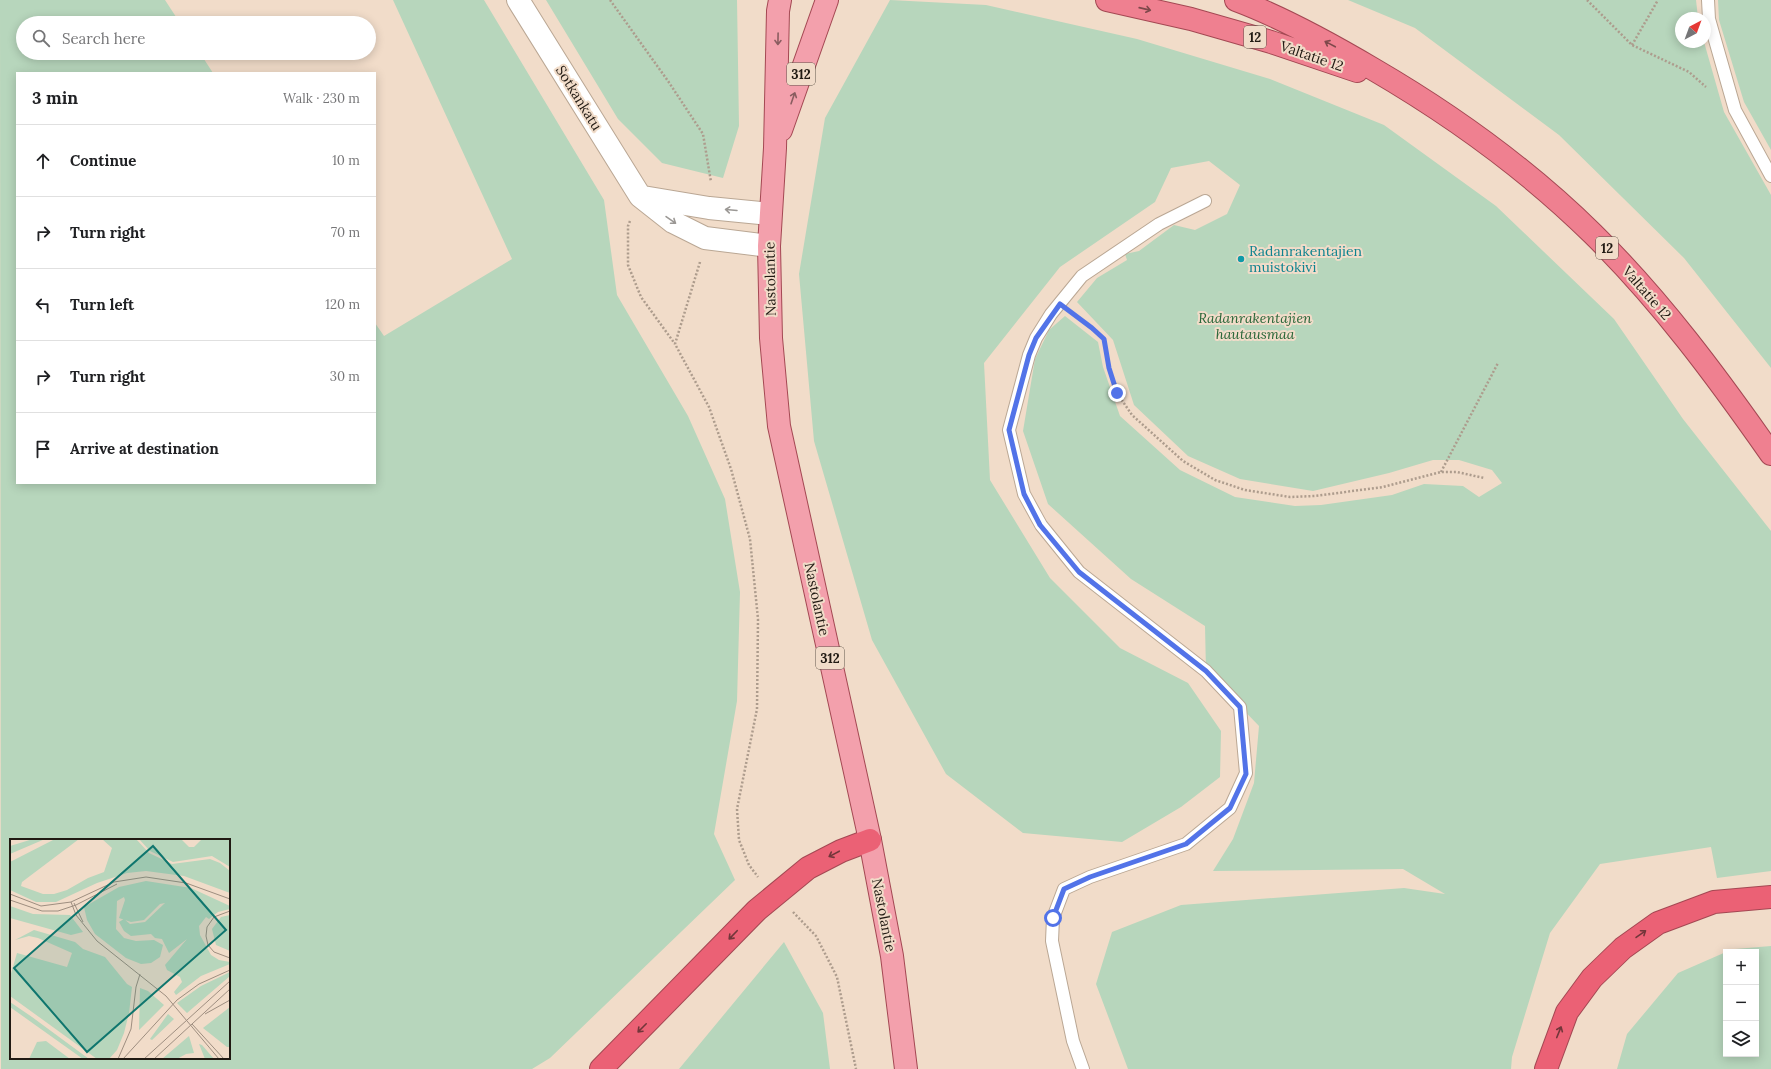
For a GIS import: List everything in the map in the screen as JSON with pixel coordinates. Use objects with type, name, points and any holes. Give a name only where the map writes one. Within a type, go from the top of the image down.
[{"type":"highway","name":"Valtatie 12","points":[[1107,0],[1192,19],[1256,38],[1400,85]]},
{"type":"highway","name":"Valtatie 12","points":[[1236,0],[1265,11],[1332,45],[1400,85],[1464,127],[1530,178],[1593,234],[1653,298],[1716,377],[1771,454]]},
{"type":"highway","points":[[601,1069],[757,910],[808,868],[841,851],[870,840]]},
{"type":"highway","points":[[1546,1069],[1567,1012],[1592,978],[1622,948],[1658,923],[1714,902],[1771,898]]},
{"type":"main road","name":"Nastolantie","points":[[780,0],[778,11],[775,148],[769,246],[771,338],[779,426],[870,840],[892,956],[906,1069]]},
{"type":"main road","name":"Nastolantie","points":[[775,148],[827,0]]},
{"type":"street","name":"Sotkankatu","points":[[518,0],[640,196],[673,222],[704,238],[769,246]]},
{"type":"street","points":[[640,196],[709,208],[770,214]]},
{"type":"lane","points":[[1708,0],[1709,19],[1735,110],[1771,176]]},
{"type":"lane","points":[[1083,1069],[1073,1041],[1052,940],[1053,918],[1064,889],[1090,877],[1186,844],[1230,808],[1246,774],[1240,707],[1206,671],[1079,572],[1040,525],[1024,494],[1009,430],[1029,355],[1036,338],[1082,276],[1159,224],[1205,201]]},
{"type":"path","points":[[610,0],[668,81],[703,134],[712,181],[709,208]]},
{"type":"path","points":[[1587,0],[1632,45],[1688,72],[1735,110]]},
{"type":"path","points":[[1632,45],[1658,0]]},
{"type":"path","points":[[640,196],[628,226],[628,265],[641,297],[675,344],[709,407],[732,469],[750,539],[758,619],[757,709],[738,809],[739,840],[749,865],[763,884]]},
{"type":"path","points":[[675,344],[697,275],[704,238]]},
{"type":"path","points":[[1060,304],[1104,339],[1109,368],[1117,393],[1132,414],[1183,461],[1214,480],[1245,490],[1290,497],[1315,496],[1383,487],[1441,472],[1457,472],[1484,478]]},
{"type":"path","points":[[1441,472],[1498,363]]},
{"type":"path","points":[[790,908],[816,936],[837,977],[856,1069]]},
{"type":"green space","points":[[0,0],[165,0],[175,16],[16,16],[16,60],[205,60],[212,72],[16,72],[16,484],[376,484],[376,324],[384,336],[512,259],[393,0],[484,0],[604,200],[617,295],[688,416],[725,499],[740,592],[737,701],[714,834],[735,880],[550,1058],[532,1069],[1,1069]]},
{"type":"green space","points":[[546,0],[737,0],[739,126],[723,178],[662,163],[618,119]]},
{"type":"green space","name":"Radanrakentajien hautausmaa","points":[[890,0],[986,5],[1137,39],[1270,79],[1384,125],[1496,206],[1614,319],[1683,419],[1771,531],[1771,871],[1717,878],[1711,847],[1600,864],[1550,933],[1512,1057],[1511,1069],[1128,1069],[1096,984],[1112,932],[1181,905],[1404,888],[1445,894],[1403,869],[1213,871],[1233,839],[1254,783],[1259,726],[1206,671],[1205,626],[1131,579],[1048,504],[1023,431],[1035,359],[1049,330],[1065,316],[1098,342],[1103,367],[1120,416],[1180,470],[1235,497],[1295,506],[1321,505],[1392,495],[1424,484],[1463,486],[1479,497],[1502,483],[1492,470],[1459,460],[1433,460],[1389,473],[1313,491],[1240,479],[1188,456],[1134,405],[1113,340],[1077,302],[1097,278],[1127,260],[1125,254],[1139,251],[1174,225],[1195,230],[1227,214],[1240,185],[1209,161],[1171,168],[1155,202],[1060,267],[984,363],[990,480],[1050,578],[1120,648],[1188,683],[1221,731],[1220,777],[1181,807],[1122,842],[1023,833],[946,774],[872,640],[814,441],[799,274],[825,118]]},
{"type":"green space","points":[[1348,0],[1696,0],[1697,12],[1675,12],[1675,48],[1706,48],[1724,112],[1771,195],[1771,368],[1684,258],[1559,135],[1415,28]]},
{"type":"green space","points":[[1718,0],[1771,0],[1771,150],[1744,102],[1719,20]]},
{"type":"green space","points":[[784,942],[823,1013],[830,1069],[679,1069]]},
{"type":"green space","points":[[1771,946],[1771,1069],[1617,1069],[1627,1034],[1678,973],[1723,953],[1723,1057],[1759,1057],[1759,949],[1735,949]]},
{"type":"place","name":"Radanrakentajien muistokivi","points":[[1241,259]]},
{"type":"route","points":[[1053,918],[1064,889],[1090,877],[1186,844],[1230,808],[1246,774],[1240,707],[1206,671],[1079,572],[1040,525],[1024,494],[1009,430],[1029,355],[1036,338],[1051,314],[1060,304],[1104,339],[1109,368],[1117,393]]}]
